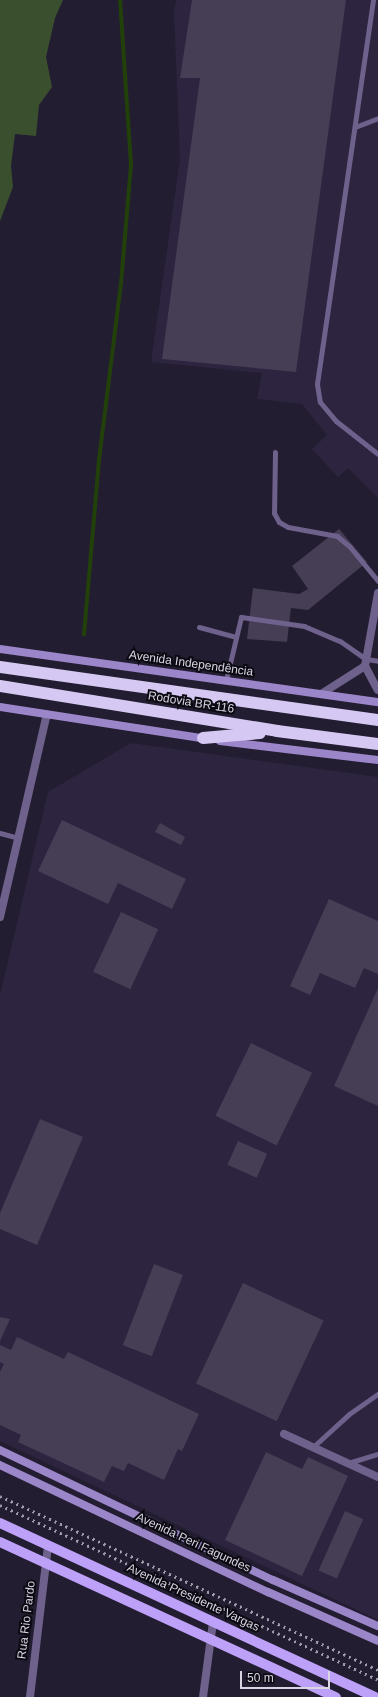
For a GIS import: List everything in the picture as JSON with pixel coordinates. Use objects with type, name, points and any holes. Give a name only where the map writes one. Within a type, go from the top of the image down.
[{"type":"highway","points":[[0,664],[13,669]]},
{"type":"highway","name":"Rodovia BR-116","points":[[0,667],[378,720]]},
{"type":"highway","name":"Rodovia BR-116","points":[[0,686],[277,731],[378,744]]},
{"type":"highway","points":[[203,738],[277,731]]},
{"type":"main road","name":"Avenida Independência","points":[[0,649],[378,702]]},
{"type":"main road","points":[[0,707],[203,738],[378,760]]},
{"type":"main road","name":"Avenida Peri Fagundes","points":[[0,1450],[273,1580],[378,1626]]},
{"type":"main road","name":"Avenida Peri Fagundes","points":[[0,1465],[268,1592],[378,1641]]},
{"type":"main road","points":[[95,1510],[101,1498]]},
{"type":"main road","name":"Avenida Presidente Vargas","points":[[0,1523],[372,1696]]},
{"type":"main road","points":[[0,1542],[336,1697]]},
{"type":"main road","points":[[268,1592],[273,1580]]},
{"type":"street","points":[[378,593],[366,662],[378,690]]},
{"type":"street","points":[[321,694],[366,662]]},
{"type":"street","points":[[0,917],[20,838],[47,714]]},
{"type":"street","points":[[284,1434],[314,1446],[378,1477]]},
{"type":"street","name":"Rua Rio Pardo","points":[[30,1697],[48,1545]]},
{"type":"street","points":[[203,1697],[213,1622]]},
{"type":"lane","points":[[374,0],[317,384],[320,402],[336,421],[378,454]]},
{"type":"lane","points":[[355,127],[378,118]]},
{"type":"lane","points":[[275,452],[274,513],[279,522],[288,527],[337,536],[350,547],[378,581]]},
{"type":"lane","points":[[226,680],[241,617],[304,626],[340,641],[366,662],[378,661]]},
{"type":"lane","points":[[199,627],[236,637]]},
{"type":"lane","points":[[0,833],[20,838]]},
{"type":"lane","points":[[314,1446],[349,1414],[378,1394]]},
{"type":"lane","points":[[348,1463],[378,1454]]},
{"type":"shaded area","points":[[176,0],[378,0],[378,498],[348,468],[338,477],[312,449],[327,435],[302,404],[257,399],[262,373],[151,362],[180,159],[174,13]]},
{"type":"shaded area","points":[[131,743],[378,777],[378,1620],[0,1441],[0,995],[48,792]]},
{"type":"green space","points":[[0,0],[63,0],[55,18],[46,57],[52,87],[39,105],[36,136],[15,134],[11,166],[13,187],[0,221]]},
{"type":"building","points":[[192,0],[346,0],[296,372],[162,359],[200,78],[180,78]]},
{"type":"building","points":[[339,529],[367,562],[308,610],[291,608],[287,642],[247,639],[253,588],[299,594],[308,589],[292,566]]},
{"type":"building","points":[[62,820],[186,879],[172,909],[118,883],[108,904],[38,871]]},
{"type":"building","points":[[160,823],[185,837],[181,845],[155,832]]},
{"type":"building","points":[[329,899],[378,921],[378,974],[364,968],[355,988],[320,973],[310,995],[290,986]]},
{"type":"building","points":[[121,912],[158,929],[130,989],[93,972]]},
{"type":"building","points":[[378,988],[378,1106],[334,1086]]},
{"type":"building","points":[[251,1043],[312,1073],[277,1146],[215,1116]]},
{"type":"building","points":[[40,1119],[83,1137],[37,1245],[0,1229],[0,1213]]},
{"type":"building","points":[[238,1141],[267,1154],[257,1178],[227,1165]]},
{"type":"building","points":[[154,1264],[183,1275],[152,1356],[123,1345]]},
{"type":"building","points":[[243,1283],[324,1321],[277,1421],[196,1384]]},
{"type":"building","points":[[0,1317],[10,1319],[0,1341]]},
{"type":"building","points":[[17,1337],[64,1359],[68,1352],[199,1414],[182,1451],[178,1449],[164,1480],[128,1463],[124,1471],[112,1466],[104,1482],[18,1442],[21,1435],[0,1425],[0,1372],[4,1364],[0,1362],[0,1345],[11,1350]]},
{"type":"building","points":[[266,1452],[302,1469],[308,1457],[348,1476],[302,1576],[225,1540]]},
{"type":"building","points":[[345,1511],[363,1519],[337,1579],[319,1570]]},
{"type":"waterway","points":[[84,635],[99,460],[121,284],[131,165],[120,0]]},
{"type":"railway","points":[[0,1496],[378,1670]]},
{"type":"railway","points":[[0,1505],[378,1680]]}]
